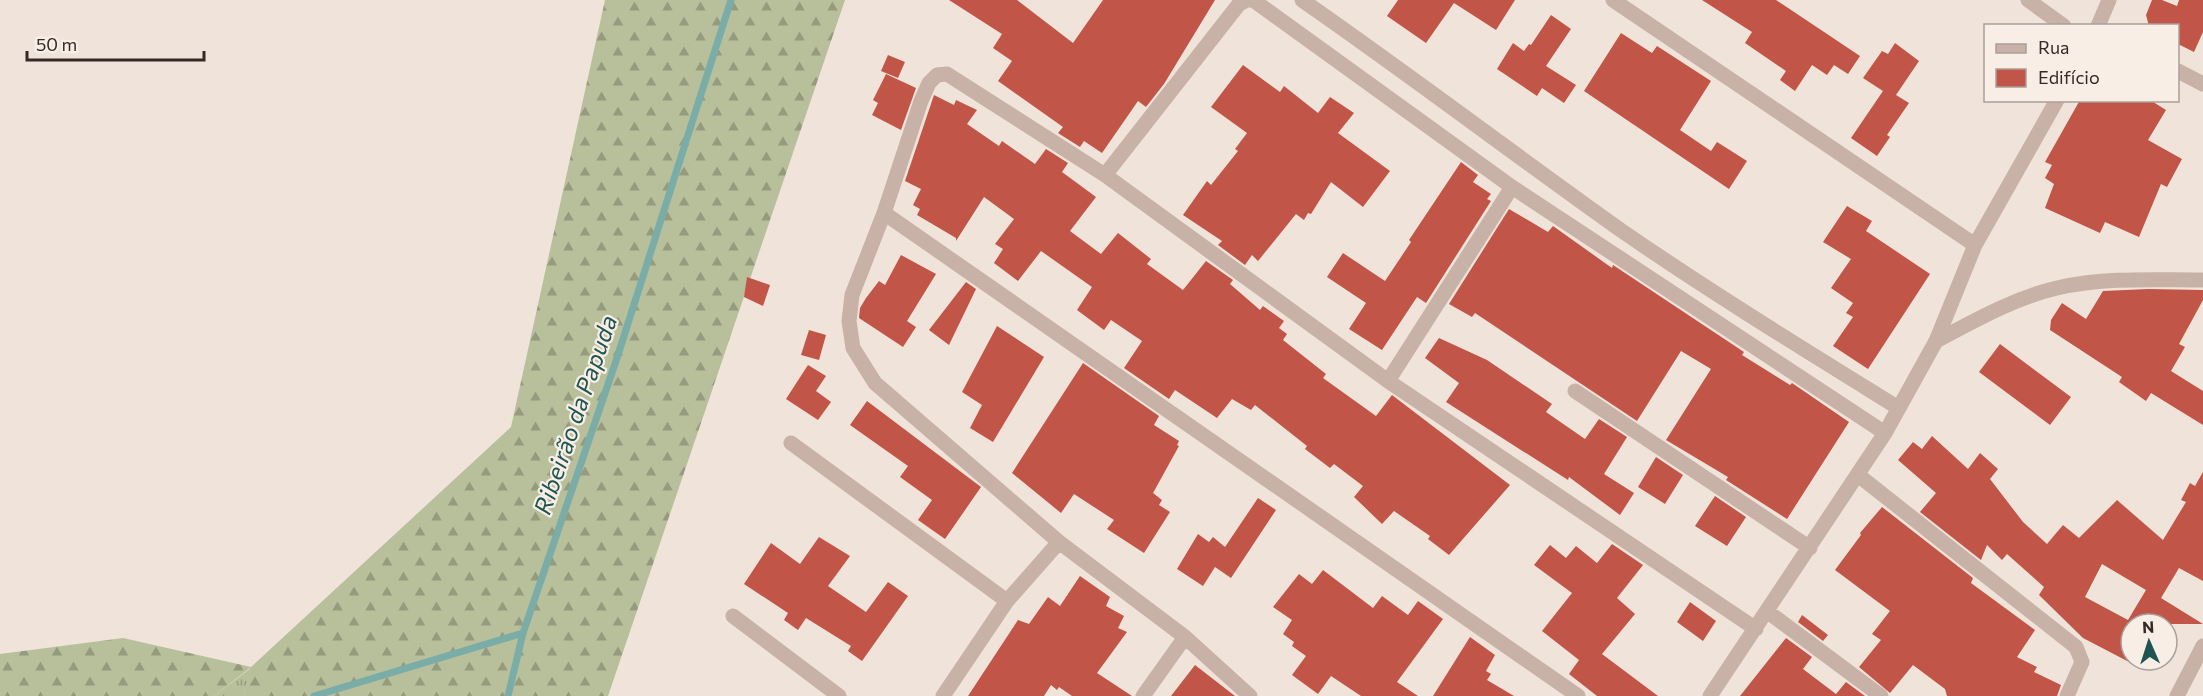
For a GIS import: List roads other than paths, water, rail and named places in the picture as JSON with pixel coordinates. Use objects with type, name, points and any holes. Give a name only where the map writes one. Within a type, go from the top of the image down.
[{"type":"street","points":[[1105,175],[1239,4],[1253,0],[1512,187],[1885,433]]},
{"type":"street","points":[[1302,0],[1434,92],[1623,231],[1801,348],[1897,407]]},
{"type":"street","points":[[1613,0],[1975,245]]},
{"type":"street","points":[[2028,0],[2061,24]]},
{"type":"street","points":[[2099,24],[2109,0]]},
{"type":"street","points":[[2179,72],[2203,84]]},
{"type":"street","points":[[1250,696],[1185,637],[1059,542],[875,383],[853,348],[849,321],[852,295],[884,213],[921,101],[929,83],[937,75],[947,74],[1105,175],[1388,381],[1756,629]]},
{"type":"street","points":[[1711,696],[1885,433],[1897,407],[1936,341],[1975,245],[2055,102]]},
{"type":"street","points":[[1388,381],[1512,187]]},
{"type":"street","points":[[884,213],[1578,696]]},
{"type":"street","points":[[1936,341],[1993,310],[2057,288],[2120,280],[2203,280]]},
{"type":"street","points":[[1575,391],[1810,548]]},
{"type":"street","points":[[791,443],[1007,600]]},
{"type":"street","points":[[1858,476],[2076,647],[2082,662],[2067,696]]},
{"type":"street","points":[[943,696],[1007,600],[1059,542]]},
{"type":"street","points":[[1768,612],[1881,696]]},
{"type":"street","points":[[733,616],[840,696]]},
{"type":"street","points":[[1143,696],[1185,637]]},
{"type":"street","points":[[2177,696],[2203,646]]},
{"type":"waterway","name":"Ribeirão da Papuda","points":[[508,696],[523,633],[617,358],[731,0]]},
{"type":"waterway","name":"Ribeirão da Papuda","points":[[314,696],[523,633]]}]
